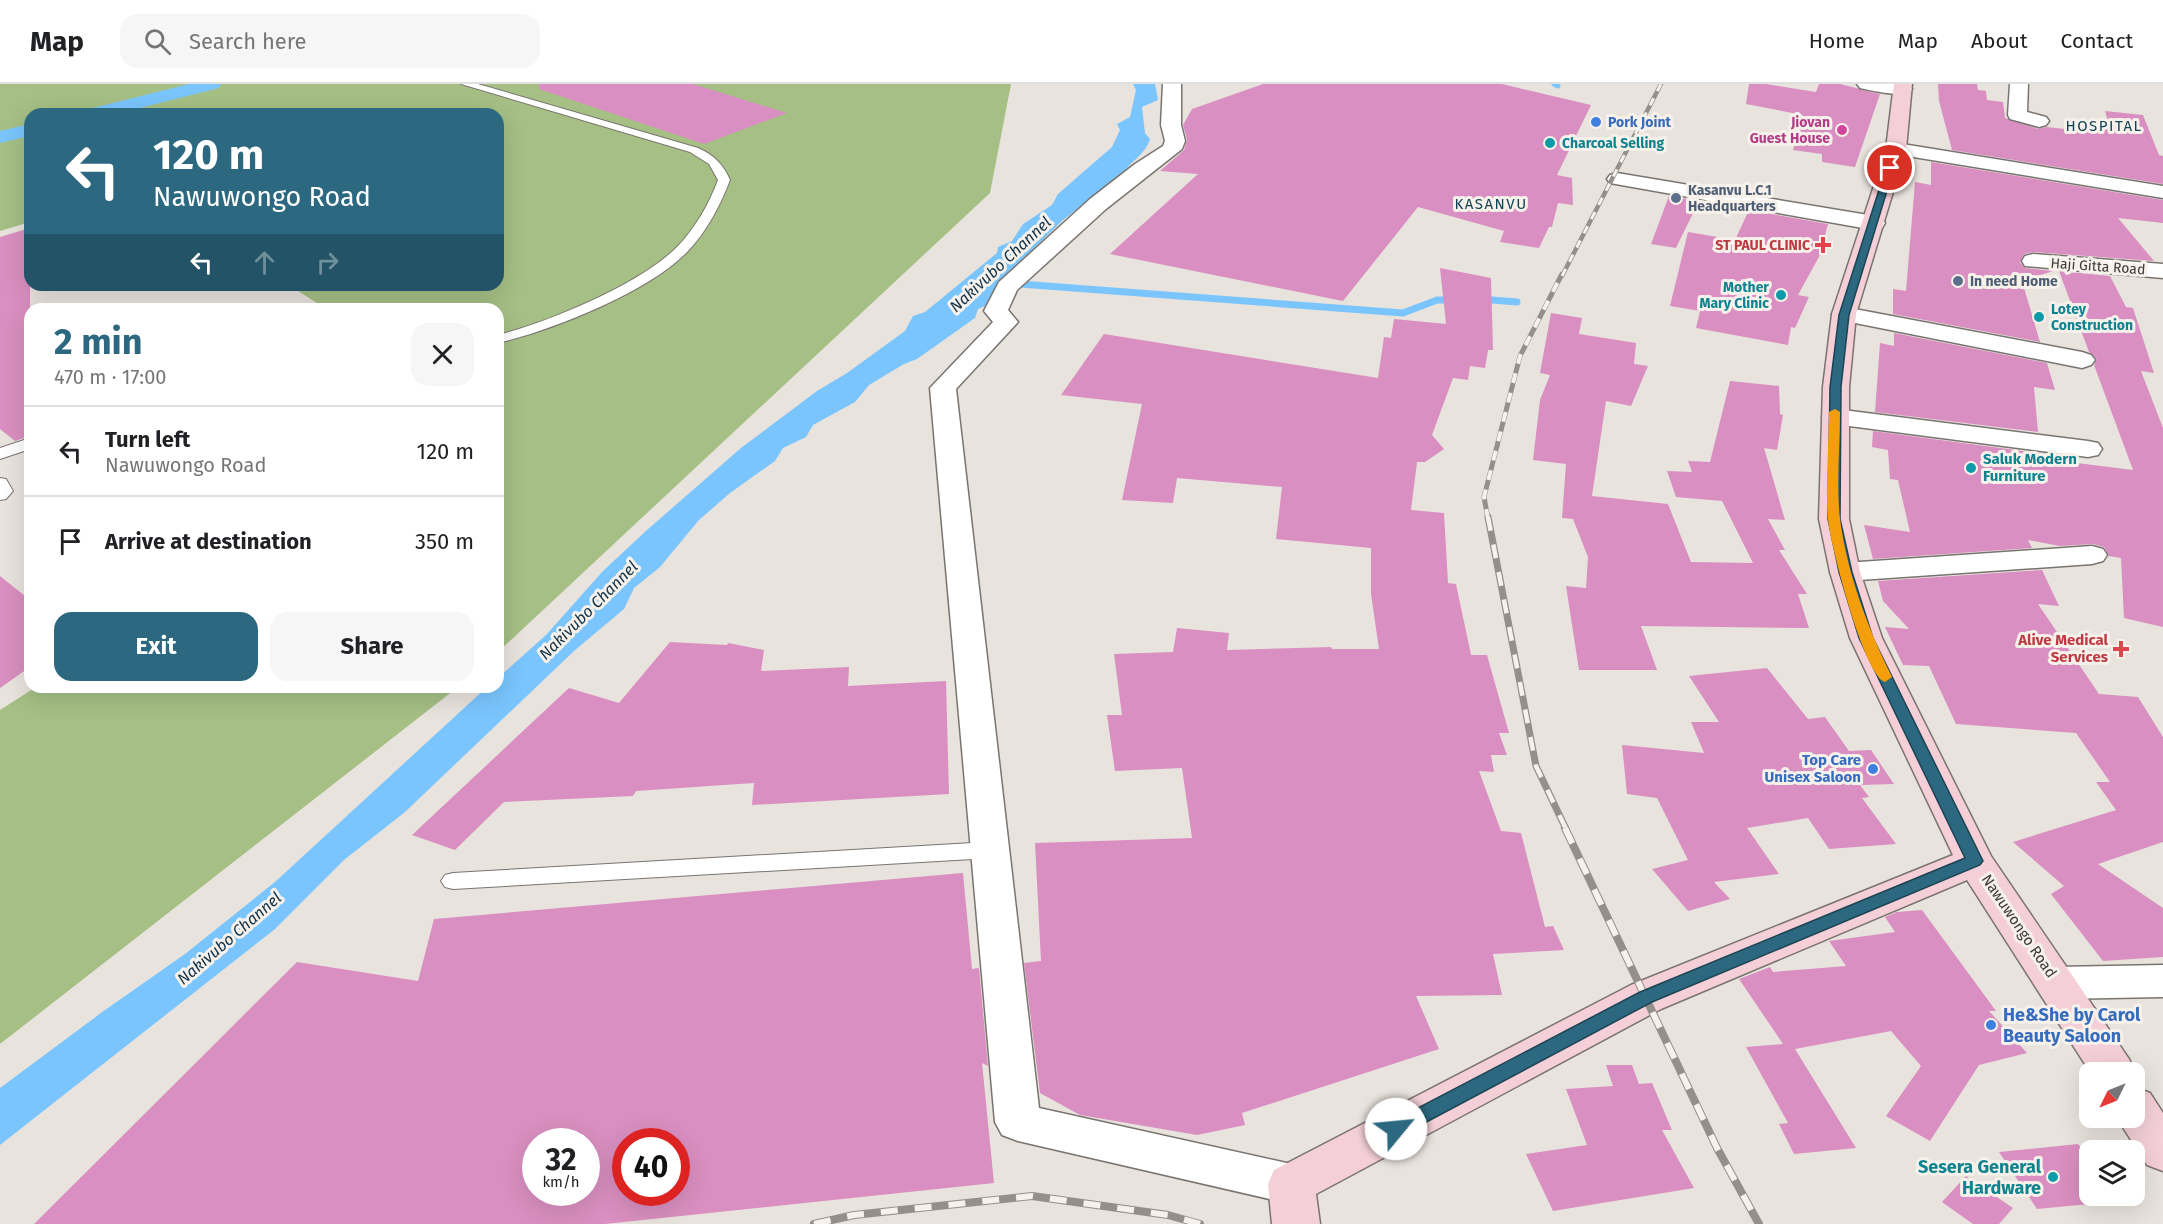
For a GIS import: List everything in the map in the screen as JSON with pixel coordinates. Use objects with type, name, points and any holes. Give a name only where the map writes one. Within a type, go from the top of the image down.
[{"type":"street","points":[[1172,84],[1171,125],[1175,141],[1172,149],[1142,168],[1098,204],[1007,287],[996,311],[1006,322],[943,388],[1018,1122],[1294,1204],[1646,997],[1975,861]]},
{"type":"street","points":[[1866,84],[1903,87]]},
{"type":"street","points":[[2019,84],[2017,116],[2038,121]]},
{"type":"street","name":"Nawuwongo Road","points":[[1903,87],[1896,149],[1844,315],[1836,387],[1834,519],[1845,572],[1866,638],[1975,861],[2107,1062]]},
{"type":"street","points":[[1896,149],[2163,192]]},
{"type":"street","points":[[1617,179],[1874,223]]},
{"type":"street","name":"Haji Gitta Road","points":[[2033,261],[2163,271]]},
{"type":"street","points":[[1844,315],[2082,360]]},
{"type":"street","points":[[1835,417],[2088,449]]},
{"type":"street","points":[[1845,572],[2092,555]]},
{"type":"street","points":[[2057,983],[2163,981]]},
{"type":"street","points":[[2145,1123],[2163,1151]]},
{"type":"lane","points":[[466,84],[694,150],[708,156],[717,164],[724,180],[717,199],[698,231],[674,257],[640,279],[578,312],[530,332],[504,338]]},
{"type":"lane","points":[[0,454],[24,445]]},
{"type":"lane","points":[[0,483],[5,491],[0,495]]},
{"type":"lane","points":[[453,881],[990,850]]},
{"type":"green space","points":[[0,84],[1011,84],[990,193],[504,646],[504,303],[317,303],[298,291],[504,291],[504,108],[24,108],[24,224],[0,231]]},
{"type":"green space","points":[[27,693],[450,693],[0,1044],[0,710]]},
{"type":"water","name":"Nakivubo Channel","points":[[1133,84],[1155,84],[1158,100],[1142,107],[1145,133],[1150,139],[1148,145],[1123,173],[1063,220],[1025,257],[1017,274],[996,288],[994,302],[978,309],[975,318],[917,359],[869,385],[855,402],[813,425],[806,437],[783,448],[775,461],[730,493],[699,520],[660,567],[634,588],[624,609],[574,651],[405,812],[344,860],[275,929],[0,1145],[0,1088],[185,954],[275,882],[480,693],[504,693],[504,673],[546,635],[603,571],[647,530],[741,448],[817,391],[847,373],[905,331],[913,316],[925,312],[997,253],[998,247],[1012,241],[1023,224],[1052,205],[1058,194],[1112,147],[1120,130],[1117,124],[1130,117],[1136,90]]},
{"type":"building","points":[[539,84],[693,84],[787,113],[704,144],[539,89]]},
{"type":"building","points":[[1263,84],[1502,84],[1591,105],[1557,175],[1572,178],[1573,205],[1558,203],[1552,227],[1549,227],[1539,248],[1500,242],[1504,231],[1418,207],[1343,301],[1110,254],[1198,174],[1160,171],[1184,150],[1187,140],[1183,125],[1192,109]]},
{"type":"building","points":[[1749,84],[1766,84],[1816,92],[1819,84],[1840,84],[1880,94],[1855,167],[1822,162],[1822,154],[1793,150],[1803,115],[1746,104]]},
{"type":"building","points":[[1938,84],[1977,84],[1978,90],[1986,91],[1987,100],[2003,102],[2005,118],[2038,129],[2046,127],[2095,132],[2094,126],[2110,128],[2105,111],[2143,115],[2159,155],[2163,156],[2163,184],[1952,150],[1939,101]]},
{"type":"building","points":[[1931,162],[2163,200],[2163,223],[2118,218],[2154,261],[2033,252],[2024,254],[2020,262],[2025,268],[2053,271],[2022,281],[2040,342],[1893,314],[1893,289],[1906,291],[1915,182],[1931,185]]},
{"type":"building","points":[[1669,196],[1699,201],[1676,248],[1651,244]]},
{"type":"building","points":[[1749,210],[1828,224],[1820,255],[1798,295],[1809,297],[1795,328],[1791,327],[1788,345],[1696,328],[1700,311],[1670,306],[1688,232],[1735,240]]},
{"type":"building","points":[[24,230],[24,291],[30,291],[30,303],[24,303],[24,438],[15,441],[0,429],[0,237]]},
{"type":"building","points":[[1440,268],[1491,278],[1493,350],[1488,350],[1485,368],[1470,366],[1468,380],[1453,378],[1432,435],[1444,449],[1425,462],[1417,462],[1411,510],[1444,513],[1448,583],[1456,584],[1471,655],[1487,655],[1509,733],[1499,733],[1507,755],[1491,755],[1494,772],[1479,771],[1501,831],[1521,833],[1545,927],[1553,926],[1564,950],[1493,954],[1502,995],[1416,996],[1439,1049],[1242,1113],[1245,1125],[1197,1135],[1080,1115],[1040,1093],[1024,963],[1041,961],[1035,843],[1192,838],[1182,768],[1115,771],[1107,715],[1122,715],[1114,654],[1173,652],[1177,628],[1229,633],[1227,650],[1331,647],[1332,649],[1379,649],[1371,594],[1371,548],[1276,539],[1282,487],[1177,478],[1173,503],[1122,500],[1142,404],[1061,395],[1104,334],[1378,378],[1384,337],[1391,338],[1394,319],[1446,324]]},
{"type":"building","points":[[2059,271],[2110,276],[2126,307],[2133,308],[2154,373],[2141,371],[2163,428],[2163,627],[2124,618],[2121,558],[2109,556],[2104,547],[2093,544],[2060,546],[2028,540],[2032,548],[1873,559],[1864,525],[1910,532],[1898,480],[1890,479],[1888,450],[1872,447],[1873,431],[2076,458],[2077,463],[2133,470],[2094,365],[2097,359],[2089,352]]},
{"type":"building","points":[[1551,313],[1582,318],[1579,334],[1636,343],[1634,364],[1648,366],[1631,406],[1606,401],[1592,496],[1668,504],[1691,562],[1753,563],[1722,501],[1676,497],[1667,471],[1692,472],[1688,461],[1710,462],[1730,381],[1779,386],[1780,414],[1783,415],[1777,450],[1764,448],[1785,520],[1768,519],[1785,550],[1779,550],[1807,594],[1798,594],[1809,628],[1641,626],[1657,670],[1579,670],[1566,586],[1586,588],[1588,557],[1573,519],[1562,518],[1566,464],[1533,460],[1540,400],[1550,375],[1540,373]]},
{"type":"building","points":[[1894,333],[2047,363],[2055,390],[2034,387],[2038,432],[1875,412],[1880,343],[1894,346]]},
{"type":"building","points":[[2042,570],[2059,606],[2038,604],[2099,694],[2138,697],[2163,737],[2163,842],[2098,864],[2163,908],[2163,957],[2103,961],[2051,894],[2064,886],[2013,842],[2116,810],[2096,782],[2110,782],[2076,733],[1956,724],[1929,666],[1903,665],[1885,627],[1909,629],[1883,601],[1878,581]]},
{"type":"building","points":[[0,576],[24,595],[24,671],[0,688]]},
{"type":"building","points":[[670,642],[727,645],[728,643],[764,650],[761,671],[849,667],[848,686],[946,681],[949,794],[752,805],[754,783],[636,791],[633,796],[504,802],[455,850],[412,835],[569,688],[619,703]]},
{"type":"building","points":[[1767,668],[1808,719],[1825,717],[1849,751],[1871,750],[1894,784],[1860,785],[1869,797],[1862,798],[1896,844],[1829,849],[1808,818],[1747,828],[1779,874],[1714,882],[1730,899],[1688,911],[1652,869],[1688,860],[1657,798],[1627,794],[1622,745],[1704,753],[1691,722],[1719,722],[1689,676]]},
{"type":"building","points":[[963,873],[972,969],[979,968],[988,1066],[982,1063],[994,1183],[605,1224],[34,1224],[297,962],[418,981],[434,919]]},
{"type":"building","points":[[1922,910],[1996,1011],[1989,1011],[2027,1053],[1979,1065],[1930,1141],[1886,1116],[1921,1066],[1891,1031],[1795,1049],[1856,1148],[1794,1154],[1779,1124],[1788,1123],[1746,1047],[1783,1044],[1739,979],[1770,967],[1773,972],[1846,966],[1829,941],[1895,932],[1885,917],[1897,912]]},
{"type":"building","points":[[1606,1065],[1632,1065],[1639,1084],[1652,1083],[1672,1130],[1662,1130],[1694,1188],[1553,1211],[1526,1154],[1587,1145],[1566,1089],[1613,1086]]},
{"type":"building","name":"Sesera General Hardware","points":[[2078,1144],[2079,1205],[2037,1209],[1999,1152]]},
{"type":"building","points":[[1966,1176],[2013,1208],[1999,1224],[1973,1224],[1942,1202]]},
{"type":"waterway","points":[[116,108],[212,84]]},
{"type":"waterway","points":[[1554,84],[1558,86]]},
{"type":"waterway","points":[[0,137],[24,131]]},
{"type":"waterway","points":[[1020,284],[1403,313],[1437,300],[1454,300]]},
{"type":"waterway","points":[[1480,299],[1517,302]]},
{"type":"railway","points":[[1562,276],[1661,84]]},
{"type":"railway","points":[[1488,519],[1484,497],[1520,356],[1562,274]]},
{"type":"railway","points":[[1488,517],[1536,766],[1566,829]]},
{"type":"railway","points":[[1565,828],[1717,1148],[1759,1224]]},
{"type":"railway","points":[[814,1224],[854,1215],[1032,1196],[1168,1215],[1200,1224]]},
{"type":"slow traffic","points":[[1835,412],[1834,519],[1845,572],[1866,638],[1885,677]]},
{"type":"place","name":"Pork Joint","points":[[1596,122]]},
{"type":"place","name":"Jiovan Guest House","points":[[1842,130]]},
{"type":"place","name":"Charcoal Selling","points":[[1550,143]]},
{"type":"place","name":"Kasanvu L.C.1 Headquarters","points":[[1676,198]]},
{"type":"place","name":"ST PAUL CLINIC","points":[[1823,245]]},
{"type":"place","name":"In need Home","points":[[1958,281]]},
{"type":"place","name":"Mother Mary Clinic","points":[[1781,295]]},
{"type":"place","name":"Lotey Construction","points":[[2039,317]]},
{"type":"place","name":"Saluk Modern Furniture","points":[[1971,468]]},
{"type":"place","name":"Alive Medical Services","points":[[2121,649]]},
{"type":"place","name":"Top Care Unisex Saloon","points":[[1873,769]]},
{"type":"place","name":"He&She by Carol Beauty Saloon","points":[[1991,1025]]},
{"type":"place","name":"Sesera General Hardware","points":[[2053,1177]]},
{"type":"district","name":"HOSPITAL","points":[[2104,126]]},
{"type":"district","name":"KASANVU","points":[[1491,204]]},
{"type":"route","points":[[1396,1129],[1646,997],[1975,861],[1866,638],[1845,572],[1834,519],[1836,387],[1844,315],[1890,168]]}]
